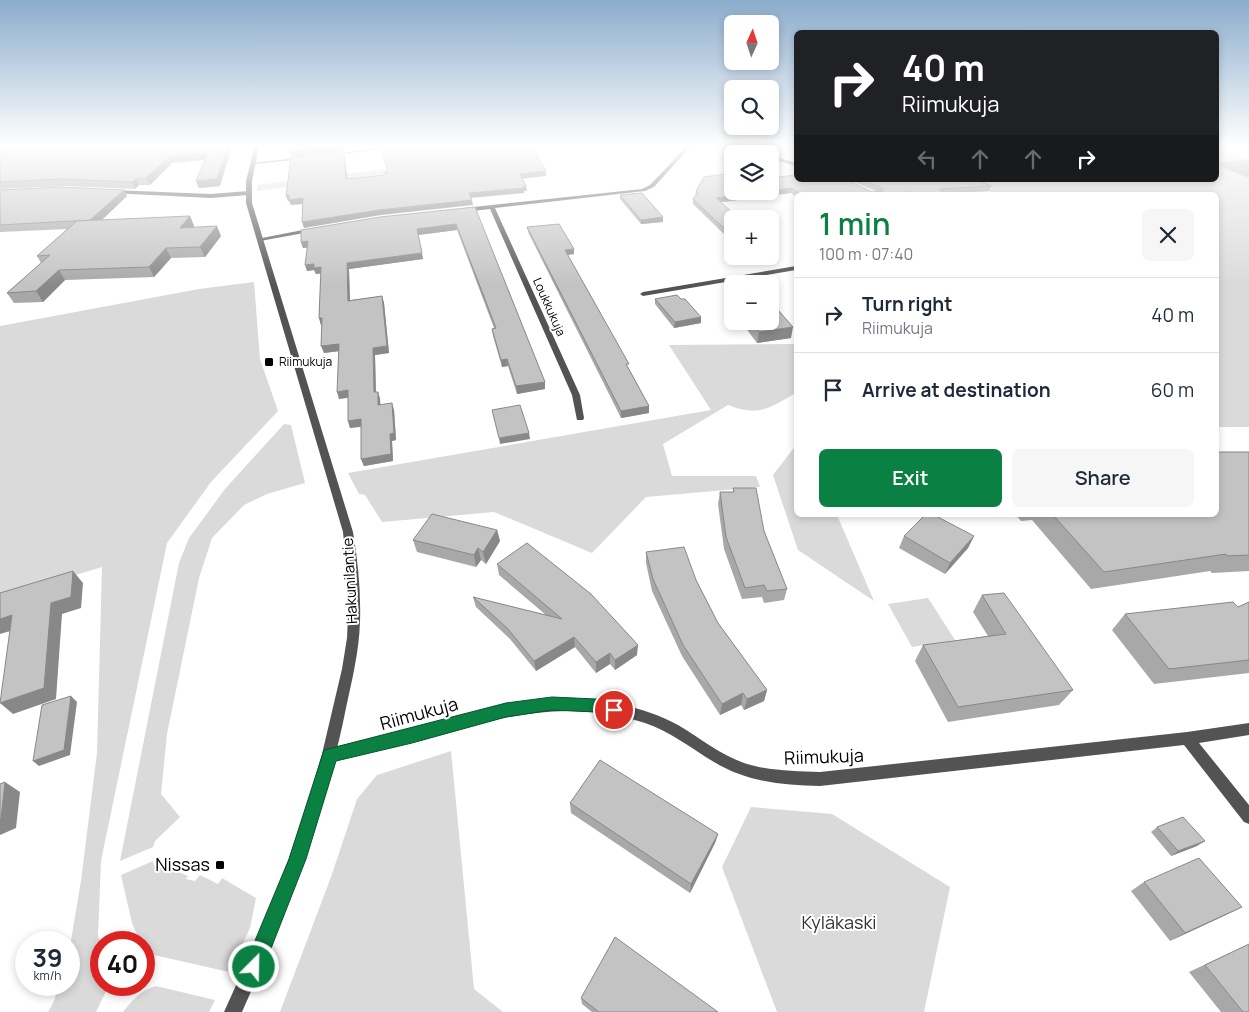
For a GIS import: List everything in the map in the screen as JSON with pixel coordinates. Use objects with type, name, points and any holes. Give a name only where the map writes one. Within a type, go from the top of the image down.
[{"type":"street","points":[[114,192],[211,196],[248,193]]},
{"type":"street","points":[[453,211],[623,192]]},
{"type":"street","name":"Hakunilantie","points":[[233,1012],[279,909],[316,804],[330,755],[352,652],[354,608],[352,555],[348,532],[260,239],[248,193]]},
{"type":"street","name":"Loukkukuja","points":[[492,207],[576,395],[580,418]]},
{"type":"street","points":[[260,239],[316,230]]},
{"type":"street","points":[[643,294],[794,268]]},
{"type":"street","name":"Riimukuja","points":[[330,755],[412,736],[506,710],[552,703],[596,706],[649,718],[744,769],[780,778],[820,779],[1186,738],[1249,729]]},
{"type":"street","points":[[1186,738],[1249,817]]},
{"type":"green space","points":[[1219,192],[1249,192],[1249,427],[1219,427]]},
{"type":"green space","points":[[254,282],[260,359],[278,411],[211,482],[167,543],[101,861],[98,931],[90,931],[90,996],[104,996],[96,1012],[48,1012],[56,996],[80,996],[80,931],[73,931],[81,881],[97,753],[102,567],[0,598],[0,326],[199,289]]},
{"type":"green space","points":[[794,344],[794,394],[764,409],[738,409],[728,405],[663,444],[672,476],[756,476],[760,487],[646,497],[592,553],[494,512],[382,522],[365,495],[359,494],[348,473],[711,410],[669,345]]},
{"type":"green space","points":[[284,424],[291,425],[305,483],[267,494],[244,505],[212,538],[199,578],[167,734],[161,794],[180,817],[155,841],[153,847],[120,861],[179,563],[189,538],[225,489]]},
{"type":"green space","points":[[794,448],[794,517],[838,517],[874,601],[798,550],[773,475]]},
{"type":"green space","points":[[928,598],[955,640],[912,647],[888,604]]},
{"type":"green space","points":[[451,751],[474,989],[503,1012],[280,1012],[331,877],[357,799],[377,775]]},
{"type":"green space","name":"Kyläkaski","points":[[751,807],[832,814],[950,887],[924,1012],[777,1012],[722,867]]},
{"type":"green space","points":[[153,861],[154,865],[164,870],[166,867],[188,876],[186,879],[195,881],[200,875],[218,884],[222,878],[256,898],[250,928],[229,972],[155,955],[155,931],[136,931],[121,875]]},
{"type":"green space","points":[[155,986],[215,1000],[209,1012],[123,1012],[137,996],[155,996]]},
{"type":"building","points":[[0,192],[121,192],[90,220],[0,225]]},
{"type":"building","points":[[286,192],[478,192],[469,193],[472,200],[379,210],[302,222],[303,198],[289,200],[289,195],[286,196]]},
{"type":"building","points":[[697,192],[724,192],[724,197],[716,198],[730,210],[724,210],[724,228],[693,199]]},
{"type":"building","points":[[642,193],[663,217],[641,220],[620,195]]},
{"type":"building","points":[[475,207],[545,382],[516,386],[507,359],[501,360],[492,329],[496,328],[456,224],[417,229],[422,253],[347,263],[348,301],[382,296],[387,346],[373,348],[374,392],[378,392],[378,405],[392,403],[394,433],[390,434],[391,454],[361,459],[361,419],[348,421],[348,390],[337,392],[339,344],[321,346],[322,318],[319,318],[321,267],[314,268],[314,264],[305,265],[308,241],[301,242],[301,230],[380,217]]},
{"type":"building","points":[[190,216],[180,228],[217,226],[200,247],[166,248],[149,267],[59,270],[36,291],[7,293],[50,255],[37,256],[77,221]]},
{"type":"building","points":[[559,224],[574,249],[565,250],[629,364],[626,364],[649,406],[621,411],[527,227]]},
{"type":"building","points":[[677,295],[681,299],[685,299],[701,317],[675,322],[655,299]]},
{"type":"building","points":[[779,311],[793,327],[779,329]]},
{"type":"building","points":[[520,405],[529,433],[499,438],[492,410]]},
{"type":"building","points":[[1219,452],[1249,452],[1249,555],[1227,556],[1226,554],[1104,572],[1055,517],[1219,517]]},
{"type":"building","points":[[733,488],[756,488],[764,531],[787,589],[767,591],[764,585],[745,588],[726,537],[720,492],[734,492]]},
{"type":"building","points":[[432,514],[497,530],[483,552],[478,548],[474,555],[413,540]]},
{"type":"building","points":[[923,517],[938,517],[974,536],[950,563],[904,536]]},
{"type":"building","points":[[527,543],[591,594],[638,645],[615,660],[610,653],[596,662],[574,637],[534,661],[508,629],[473,597],[562,619],[497,564]]},
{"type":"building","points":[[684,547],[696,580],[718,623],[767,690],[747,699],[743,693],[722,704],[683,645],[653,579],[646,552]]},
{"type":"building","points":[[73,571],[71,597],[51,603],[44,688],[0,703],[12,615],[0,619],[0,593]]},
{"type":"building","points":[[1004,593],[1073,690],[958,707],[923,645],[1006,634],[982,595]]},
{"type":"building","points":[[1233,602],[1238,607],[1249,602],[1249,660],[1169,669],[1125,614]]},
{"type":"building","points":[[71,696],[64,750],[33,761],[42,705]]},
{"type":"building","points":[[600,760],[718,834],[691,884],[570,803]]},
{"type":"building","points":[[5,782],[1,819],[0,819],[0,784]]},
{"type":"building","points":[[1183,817],[1205,841],[1178,851],[1157,827]]},
{"type":"building","points":[[1199,858],[1242,907],[1185,933],[1144,882]]},
{"type":"building","points":[[615,937],[718,1012],[599,1012],[581,998]]},
{"type":"building","points":[[1249,944],[1249,1012],[1243,1012],[1205,965]]},
{"type":"place","name":"Riimukuja","points":[[269,362]]},
{"type":"place","name":"Nissas","points":[[220,865]]},
{"type":"route","points":[[254,967],[298,859],[330,755],[412,736],[506,710],[552,703],[596,706],[614,710]]}]
